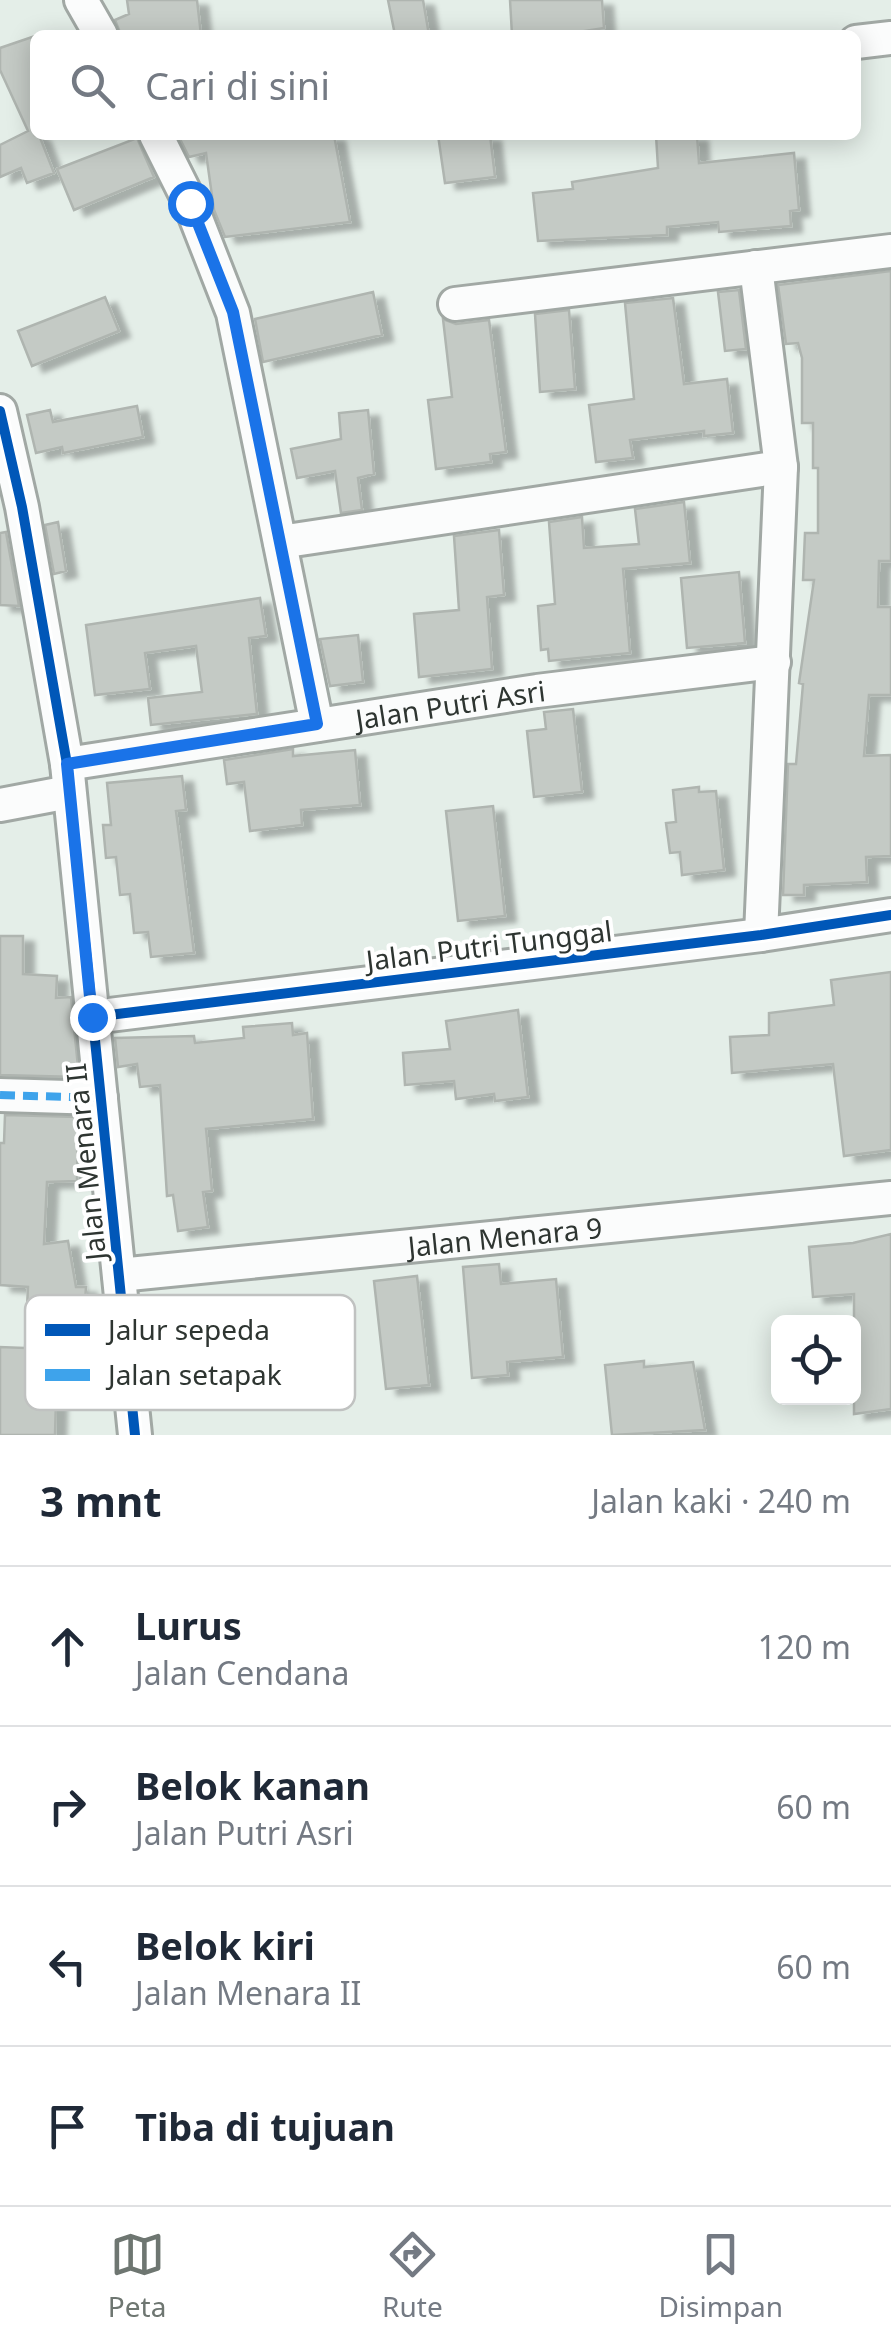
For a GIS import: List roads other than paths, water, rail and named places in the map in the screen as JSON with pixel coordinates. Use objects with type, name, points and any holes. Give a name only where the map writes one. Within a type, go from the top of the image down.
[{"type":"street","points":[[81,0],[98,30]]},
{"type":"street","points":[[861,41],[891,38]]},
{"type":"street","points":[[158,140],[190,203],[233,312],[317,724]]},
{"type":"street","points":[[455,304],[891,251]]},
{"type":"street","points":[[756,267],[781,467],[761,935]]},
{"type":"street","name":"Jalan Menara II","points":[[0,411],[22,507],[68,778],[122,1295]]},
{"type":"street","points":[[280,542],[781,467]]},
{"type":"street","name":"Jalan Putri Asri","points":[[0,805],[68,778],[317,724],[537,691],[774,662]]},
{"type":"street","name":"Jalan Putri Tunggal","points":[[92,1017],[761,935],[891,915]]},
{"type":"street","points":[[0,1096],[101,1098]]},
{"type":"street","name":"Jalan Menara 9","points":[[120,1275],[891,1198]]},
{"type":"street","name":"Jalan Menara II","points":[[133,1410],[135,1435]]}]
